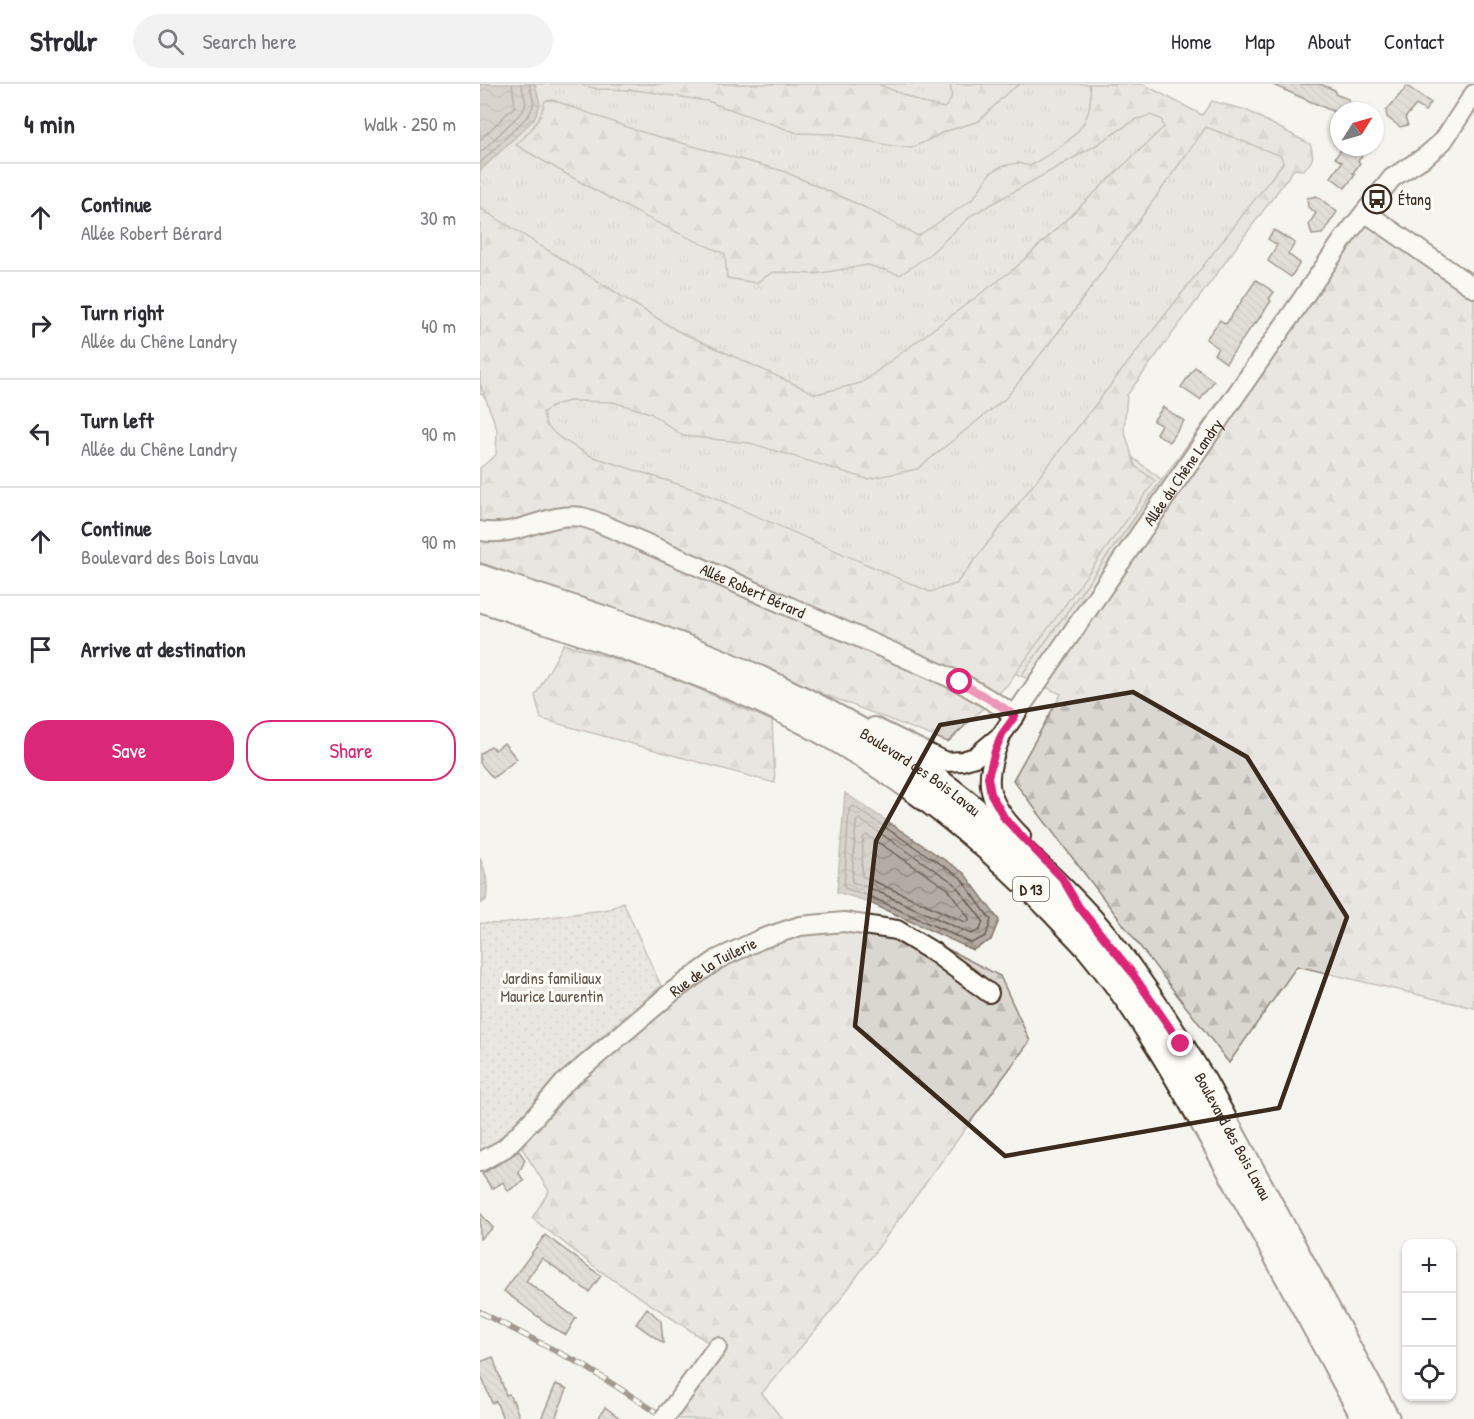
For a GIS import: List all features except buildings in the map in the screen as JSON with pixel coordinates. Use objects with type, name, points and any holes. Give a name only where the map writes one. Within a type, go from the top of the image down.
[{"type":"main road","name":"Boulevard des Bois Lavau","points":[[480,577],[652,636],[767,681],[822,709],[919,767],[1020,849],[1079,907],[1104,936],[1157,1007],[1204,1082],[1387,1419]]},
{"type":"main road","name":"Boulevard des Bois Lavau","points":[[480,599],[665,662],[729,687],[804,722],[911,787],[984,844],[1038,895],[1089,949],[1147,1028],[1188,1094],[1365,1419]]},
{"type":"street","name":"Allée du Chêne Landry","points":[[1079,907],[1062,878],[1005,819],[991,794],[988,777],[1002,734],[1345,237],[1392,178],[1426,156],[1443,141],[1474,94]]},
{"type":"street","points":[[1365,212],[1474,288]]},
{"type":"street","name":"Allée Robert Bérard","points":[[480,531],[510,532],[554,518],[581,517],[616,530],[960,682],[1015,716]]},
{"type":"street","name":"Allée du Chêne Landry","points":[[767,681],[800,690],[946,762],[963,761],[975,757],[1002,734]]},
{"type":"street","name":"Rue de la Tuilerie","points":[[480,1162],[505,1148],[563,1084],[672,992],[718,959],[760,939],[800,926],[844,922],[897,930],[935,953],[989,993]]},
{"type":"street","points":[[668,1413],[717,1347]]},
{"type":"highlighted area","points":[[1133,692],[1247,757],[1347,917],[1279,1108],[1005,1156],[855,1026],[876,841],[940,725]]},
{"type":"green space","points":[[480,84],[1114,84],[1289,154],[1095,429],[1162,480],[1021,676],[527,450],[480,394]]},
{"type":"green space","points":[[578,84],[878,84],[923,103],[944,108],[951,97],[950,84],[1020,84],[1008,92],[979,121],[944,132],[912,148],[833,134],[797,133],[707,101],[636,90],[598,89]]},
{"type":"green space","points":[[1089,84],[1143,84],[1202,115],[1212,101],[1246,110],[1310,144],[1312,159],[1303,170],[1294,169],[1127,395],[1124,429],[1135,466],[1155,481],[1007,685],[948,742],[480,562],[480,468],[496,455],[497,429],[480,383],[480,208],[676,330],[816,394],[861,383],[1015,268],[1164,127],[1161,119],[1150,115],[1135,120],[1093,147],[972,215],[929,255],[900,275],[868,265],[815,274],[773,272],[756,283],[727,278],[725,254],[619,203],[516,145],[534,125],[545,101],[553,100],[635,130],[783,171],[862,206],[918,236],[973,199],[990,173],[1002,166],[1018,163],[1030,166],[1076,133],[1088,114],[1091,98]],"holes":[[[1206,127],[1281,156],[1283,163],[956,584],[930,592],[699,491],[591,456],[560,438],[546,425],[543,412],[557,404],[570,401],[613,402],[650,413],[683,436],[750,443],[867,479],[917,469],[1006,398],[1067,321]]]},
{"type":"green space","points":[[1358,208],[1474,274],[1474,1008],[1297,966],[1229,1063],[1013,780],[1061,694],[1021,676]]},
{"type":"green space","points":[[564,644],[662,673],[772,721],[775,783],[541,719],[535,696]]},
{"type":"green space","name":"Jardins familiaux Maurice Laurentin","points":[[623,902],[661,986],[562,1072],[500,1140],[480,1153],[480,923],[500,924],[610,909]]},
{"type":"green space","points":[[798,925],[934,942],[1000,976],[1030,1041],[833,1309],[762,1393],[782,1419],[656,1419],[714,1346],[603,1273],[532,1218],[549,1191],[522,1148],[568,1087],[637,1030],[719,966]]},
{"type":"water","points":[[480,84],[535,84],[540,104],[534,119],[480,171]]},
{"type":"water","points":[[845,793],[964,873],[999,920],[991,940],[973,950],[866,901],[837,892]]},
{"type":"water","points":[[480,858],[487,889],[486,900],[480,904]]},
{"type":"railway","points":[[480,1312],[583,1365],[667,1419]]},
{"type":"place","name":"Étang","points":[[1377,199]]},
{"type":"route","points":[[960,682],[1015,716],[1002,734],[988,777],[991,794],[1005,819],[1062,878],[1079,907],[1130,970],[1181,1044]]}]
